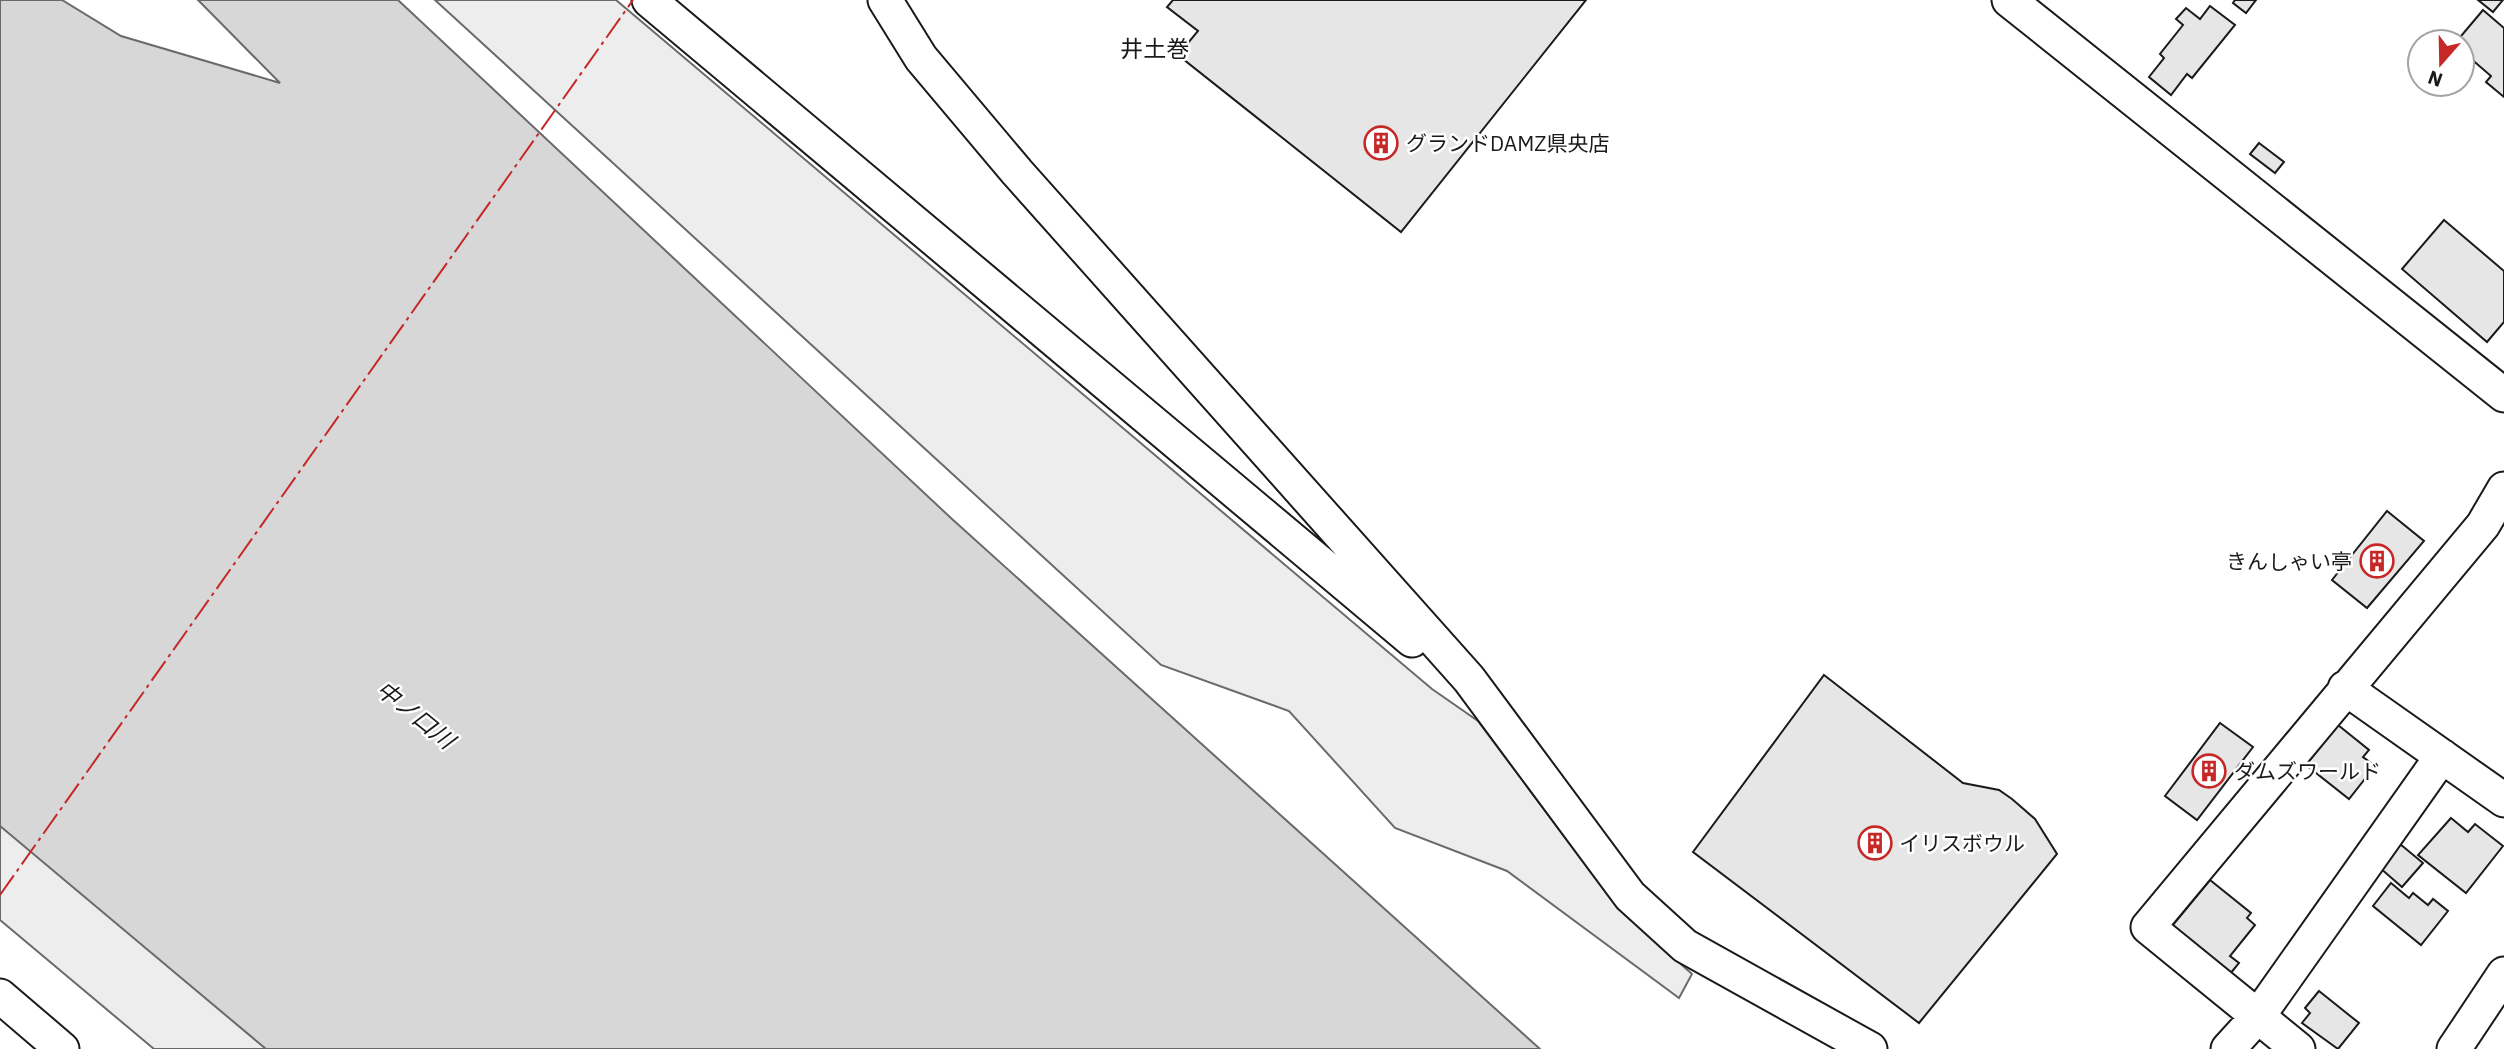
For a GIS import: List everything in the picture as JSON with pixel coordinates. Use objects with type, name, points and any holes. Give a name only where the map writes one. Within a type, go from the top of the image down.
[{"type":"street","points":[[649,0],[1489,705]]},
{"type":"street","points":[[885,0],[921,58],[1017,172],[1489,705],[1639,905],[1685,946],[1870,1049]]},
{"type":"street","points":[[2009,0],[2504,395]]},
{"type":"street","points":[[2298,1049],[2148,927],[2483,525],[2504,489]]},
{"type":"street","points":[[2345,688],[2504,800]]},
{"type":"street","points":[[2228,1049],[2259,1015],[2442,756]]},
{"type":"street","points":[[2454,1049],[2504,974]]},
{"type":"street","points":[[0,996],[62,1049]]},
{"type":"shaded area","points":[[435,0],[616,0],[1432,689],[1478,721],[1618,908],[1692,974],[1679,998],[1507,871],[1395,828],[1289,711],[1161,665]]},
{"type":"shaded area","points":[[0,791],[301,1049],[154,1049],[0,920]]},
{"type":"water","name":"中ノ口川","points":[[0,0],[62,0],[121,36],[280,83],[198,0],[398,0],[952,519],[1540,1049],[266,1049],[0,826]]},
{"type":"building","name":"グランドDAMZ県央店","points":[[1173,0],[1586,0],[1401,232],[1178,55],[1198,31],[1167,7]]},
{"type":"building","points":[[2235,0],[2256,0],[2246,13],[2233,3]]},
{"type":"building","points":[[2478,0],[2503,0],[2493,12]]},
{"type":"building","points":[[2210,6],[2235,25],[2192,78],[2187,74],[2171,95],[2149,77],[2164,58],[2160,54],[2183,25],[2176,19],[2186,8],[2200,19]]},
{"type":"building","points":[[2483,10],[2504,28],[2504,97],[2486,82],[2491,76],[2476,63],[2476,28],[2468,28]]},
{"type":"building","points":[[2259,143],[2284,162],[2275,173],[2250,154]]},
{"type":"building","points":[[2444,220],[2504,271],[2504,322],[2487,342],[2402,269]]},
{"type":"building","name":"きんしゃい亭","points":[[2387,511],[2424,541],[2367,608],[2332,580]]},
{"type":"building","name":"イリスボウル","points":[[1824,675],[1963,783],[1999,790],[2012,799],[2035,819],[2057,854],[1919,1023],[1693,852]]},
{"type":"building","name":"ダムズワールド","points":[[2220,723],[2253,747],[2197,820],[2165,796]]},
{"type":"building","points":[[2338,725],[2369,750],[2363,757],[2375,766],[2349,799],[2306,765]]},
{"type":"building","points":[[2451,818],[2468,832],[2475,824],[2503,846],[2466,893],[2418,855]]},
{"type":"building","points":[[2400,844],[2423,863],[2402,887],[2380,868]]},
{"type":"building","points":[[2210,880],[2251,913],[2247,918],[2255,925],[2230,956],[2239,963],[2230,974],[2172,926]]},
{"type":"building","points":[[2391,883],[2409,898],[2413,893],[2428,905],[2433,899],[2448,911],[2421,945],[2373,906]]},
{"type":"building","points":[[2319,991],[2359,1023],[2338,1049],[2302,1023],[2310,1013],[2305,1008]]},
{"type":"power","points":[[0,895],[633,0]]},
{"type":"place","name":"グランドDAMZ県央店","points":[[1381,143]]},
{"type":"place","name":"きんしゃい亭","points":[[2377,561]]},
{"type":"place","name":"ダムズワールド","points":[[2209,771]]},
{"type":"place","name":"イリスボウル","points":[[1875,843]]},
{"type":"district","name":"井土巻","points":[[1155,48]]}]
